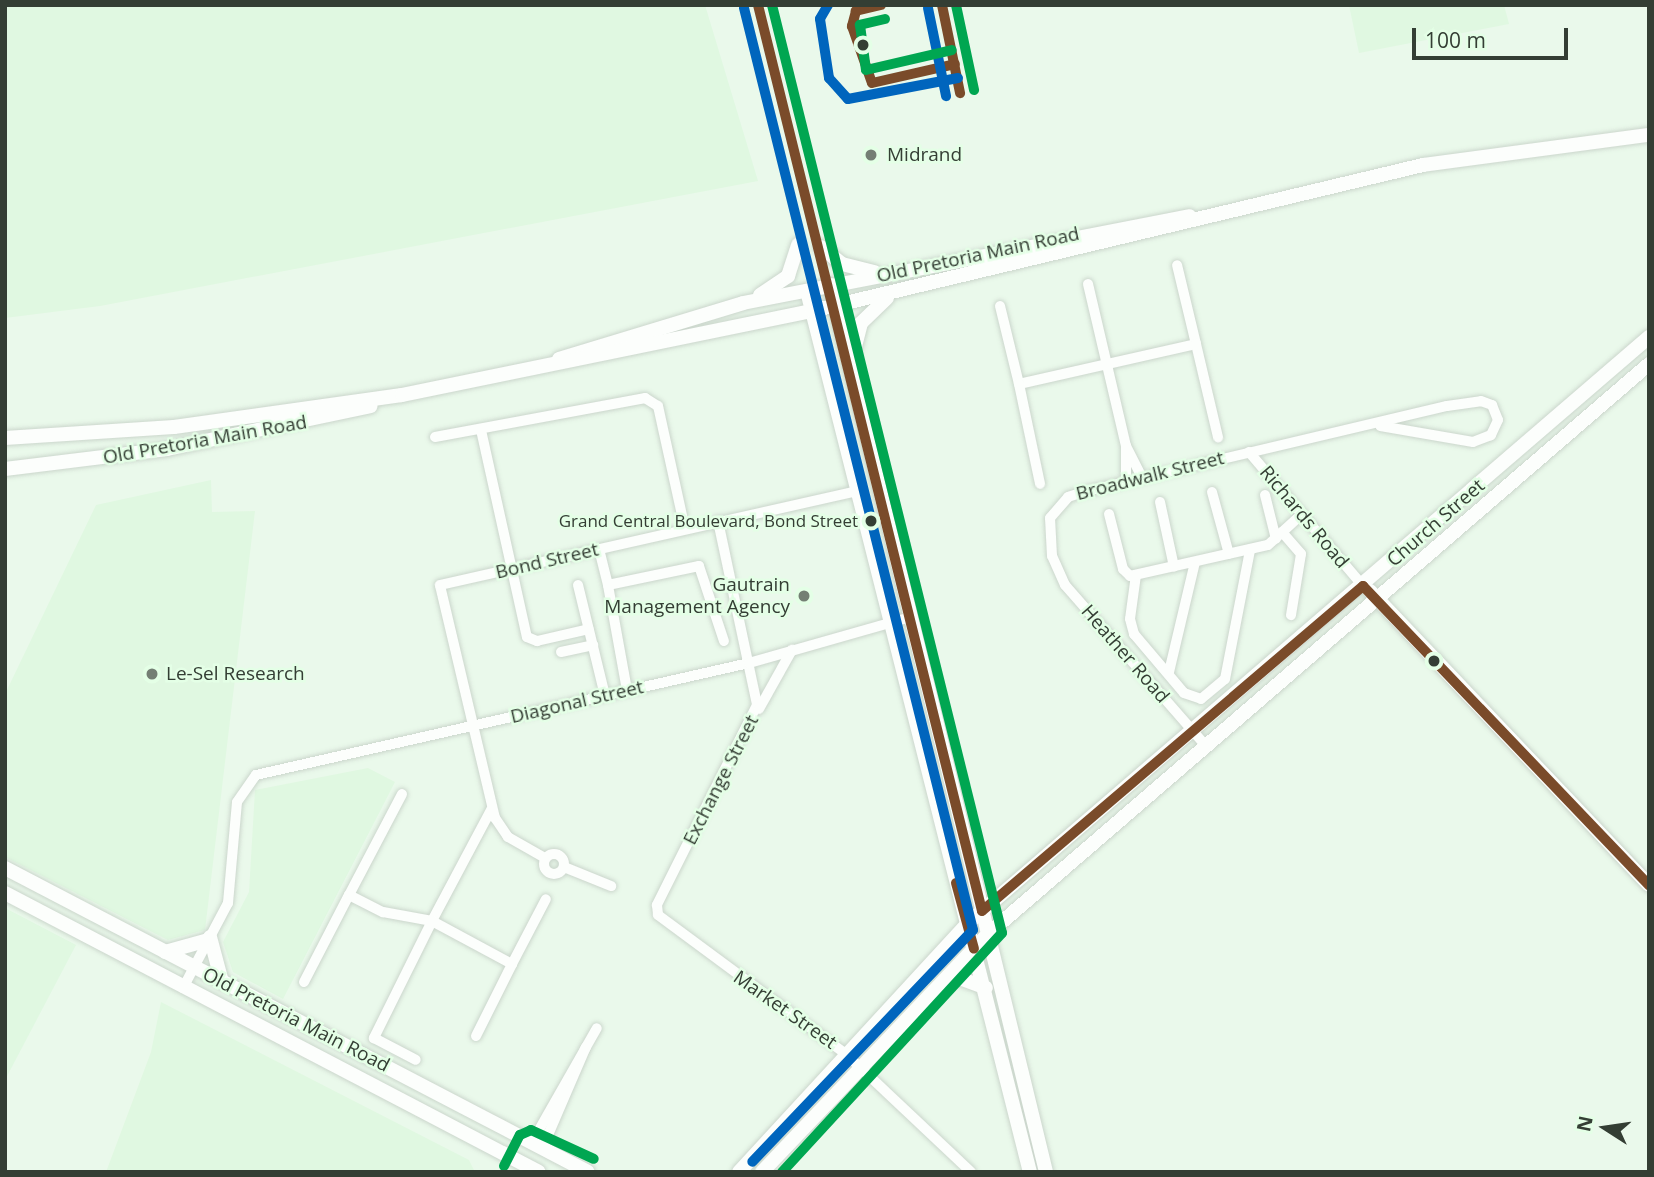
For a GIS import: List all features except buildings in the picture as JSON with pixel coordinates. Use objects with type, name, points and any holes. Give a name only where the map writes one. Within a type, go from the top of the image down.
[{"type":"main road","points":[[1618,137],[1649,129]]},
{"type":"main road","name":"Old Pretoria Main Road","points":[[5,469],[192,445],[402,396],[812,311],[1423,165],[1649,135]]},
{"type":"main road","points":[[1618,137],[1649,141]]},
{"type":"main road","name":"Old Pretoria Main Road","points":[[545,366],[743,303],[1117,226],[1212,214]]},
{"type":"main road","points":[[743,303],[785,280],[798,245]]},
{"type":"main road","points":[[821,247],[854,269],[895,273]]},
{"type":"main road","points":[[830,285],[907,618],[1046,1172]]},
{"type":"main road","points":[[850,377],[855,336],[868,312],[917,286]]},
{"type":"main road","points":[[807,291],[888,622],[986,988],[1030,1172]]},
{"type":"main road","name":"Church Street","points":[[739,1172],[967,924],[1190,729],[1363,586],[1649,338]]},
{"type":"main road","name":"Church Street","points":[[762,1172],[864,1070],[988,934],[1378,596],[1648,367]]},
{"type":"main road","name":"Old Pretoria Main Road","points":[[5,438],[164,428],[402,396]]},
{"type":"main road","name":"Richards Road","points":[[1363,586],[1378,596],[1649,885]]},
{"type":"main road","name":"Old Pretoria Main Road","points":[[5,868],[588,1172]]},
{"type":"main road","points":[[972,872],[987,887],[1008,889]]},
{"type":"main road","name":"Old Pretoria Main Road","points":[[5,893],[529,1169]]},
{"type":"main road","points":[[166,952],[209,938],[222,982]]},
{"type":"main road","points":[[951,975],[986,988]]},
{"type":"main road","points":[[529,1169],[536,1146]]},
{"type":"street","points":[[1177,265],[1218,437]]},
{"type":"street","points":[[1088,284],[1126,446],[1142,477]]},
{"type":"street","points":[[1000,306],[1040,484]]},
{"type":"street","points":[[1019,384],[1196,344]]},
{"type":"street","points":[[1632,353],[1648,367]]},
{"type":"street","points":[[435,437],[653,401],[682,515]]},
{"type":"street","name":"Broadwalk Street","points":[[1052,556],[1050,518],[1058,505],[1068,497],[1249,452],[1380,426],[1468,401],[1492,405],[1498,420],[1491,435],[1473,442],[1380,426]]},
{"type":"street","points":[[481,430],[532,640],[589,629]]},
{"type":"street","points":[[1126,446],[1126,481]]},
{"type":"street","name":"Richards Road","points":[[1249,452],[1363,586]]},
{"type":"street","name":"Bond Street","points":[[471,726],[440,584],[858,491]]},
{"type":"street","points":[[1212,492],[1229,554]]},
{"type":"street","points":[[1265,495],[1279,536],[1301,554],[1291,615]]},
{"type":"street","points":[[1160,502],[1174,567]]},
{"type":"street","points":[[1110,514],[1123,569],[1136,575],[1250,550],[1279,536],[1302,514]]},
{"type":"street","name":"Exchange Street","points":[[657,911],[756,713],[749,663],[718,521]]},
{"type":"street","points":[[599,548],[627,690]]},
{"type":"street","points":[[1136,575],[1130,624],[1192,698],[1222,684],[1250,550]]},
{"type":"street","name":"Heather Road","points":[[1052,556],[1065,584],[1206,747]]},
{"type":"street","points":[[1169,673],[1195,562]]},
{"type":"street","points":[[608,585],[699,566],[724,641]]},
{"type":"street","points":[[578,585],[605,696]]},
{"type":"street","name":"Diagonal Street","points":[[209,938],[228,903],[237,802],[246,780],[749,663],[907,618]]},
{"type":"street","points":[[561,652],[593,645]]},
{"type":"street","points":[[756,713],[792,650]]},
{"type":"street","points":[[471,726],[492,808],[503,832],[545,858],[550,873],[564,867],[611,886]]},
{"type":"street","points":[[304,982],[402,794]]},
{"type":"street","points":[[416,1060],[374,1038],[492,808]]},
{"type":"street","points":[[349,895],[383,912],[432,921],[512,964]]},
{"type":"street","points":[[476,1036],[547,899]]},
{"type":"street","name":"Market Street","points":[[657,911],[668,927],[847,1055],[971,1172]]},
{"type":"street","points":[[183,988],[209,938]]},
{"type":"street","points":[[536,1146],[597,1028]]},
{"type":"shaded area","points":[[5,5],[705,5],[758,181],[100,306],[5,318]]},
{"type":"shaded area","points":[[1349,5],[1504,5],[1509,24],[1359,53]]},
{"type":"shaded area","points":[[211,480],[212,512],[255,511],[205,930],[168,940],[5,857],[5,694],[96,505]]},
{"type":"shaded area","points":[[368,768],[395,782],[283,999],[233,972],[223,942],[249,892],[255,790]]},
{"type":"shaded area","points":[[5,908],[76,945],[5,1080]]},
{"type":"shaded area","points":[[161,1002],[469,1160],[475,1172],[106,1172],[151,1052]]},
{"type":"transit line","points":[[758,5],[982,911],[1363,586],[1649,885]]},
{"type":"transit line","points":[[772,5],[1002,933],[782,1172]]},
{"type":"transit line","points":[[828,5],[820,19],[829,78],[848,99],[958,78]]},
{"type":"transit line","points":[[881,5],[856,11],[852,26],[872,83],[955,64]]},
{"type":"transit line","points":[[942,5],[960,93]]},
{"type":"transit line","points":[[956,5],[974,90]]},
{"type":"transit line","points":[[744,8],[973,930],[752,1162]]},
{"type":"transit line","points":[[928,8],[946,96]]},
{"type":"transit line","points":[[885,19],[860,25],[866,70],[952,50]]},
{"type":"transit line","points":[[956,883],[974,949]]},
{"type":"transit line","points":[[504,1166],[520,1135],[531,1130],[594,1159]]},
{"type":"place","name":"Midrand","points":[[871,155]]},
{"type":"place","name":"Grand Central Boulevard, Bond Street","points":[[871,521]]},
{"type":"place","name":"Gautrain Management Agency","points":[[804,596]]},
{"type":"place","name":"Le-Sel Research","points":[[152,674]]}]
